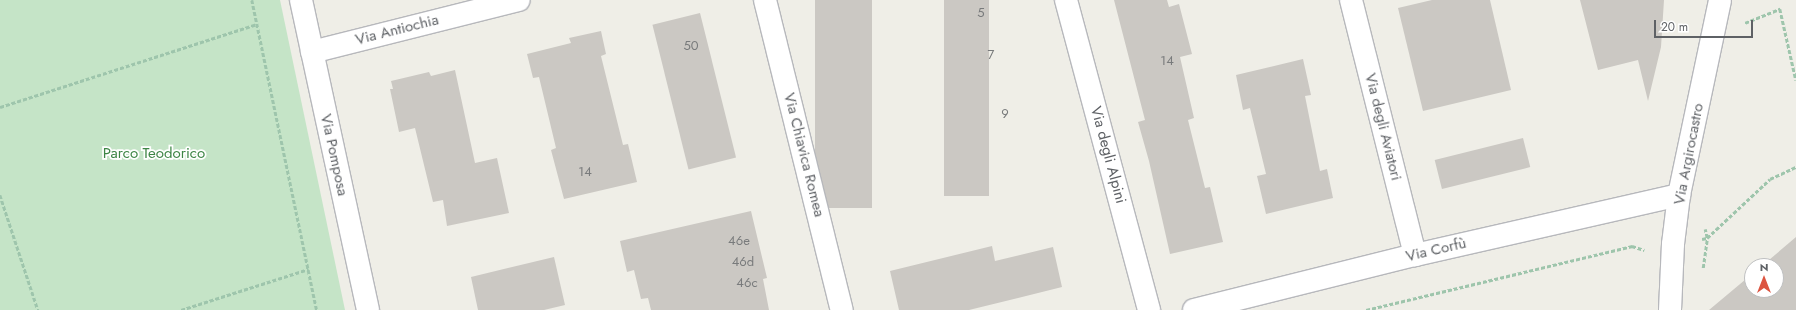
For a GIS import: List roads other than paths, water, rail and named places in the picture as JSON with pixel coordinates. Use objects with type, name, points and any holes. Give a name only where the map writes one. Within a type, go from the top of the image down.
[{"type":"street","name":"Via Pomposa","points":[[301,0],[368,310]]},
{"type":"street","name":"Via Antiochia","points":[[312,52],[480,5],[519,0]]},
{"type":"street","name":"Via Chiavica Romea","points":[[765,0],[842,310]]},
{"type":"street","name":"Via degli Alpini","points":[[1066,0],[1149,310]]},
{"type":"street","name":"Via degli Aviatori","points":[[1351,0],[1415,255]]},
{"type":"street","name":"Via Argirocastro","points":[[1670,310],[1673,244],[1679,195],[1720,0]]},
{"type":"street","name":"Via Corfù","points":[[1194,310],[1415,255],[1679,195]]},
{"type":"park label","name":"Parco Teodorico","points":[[154,154]]}]
